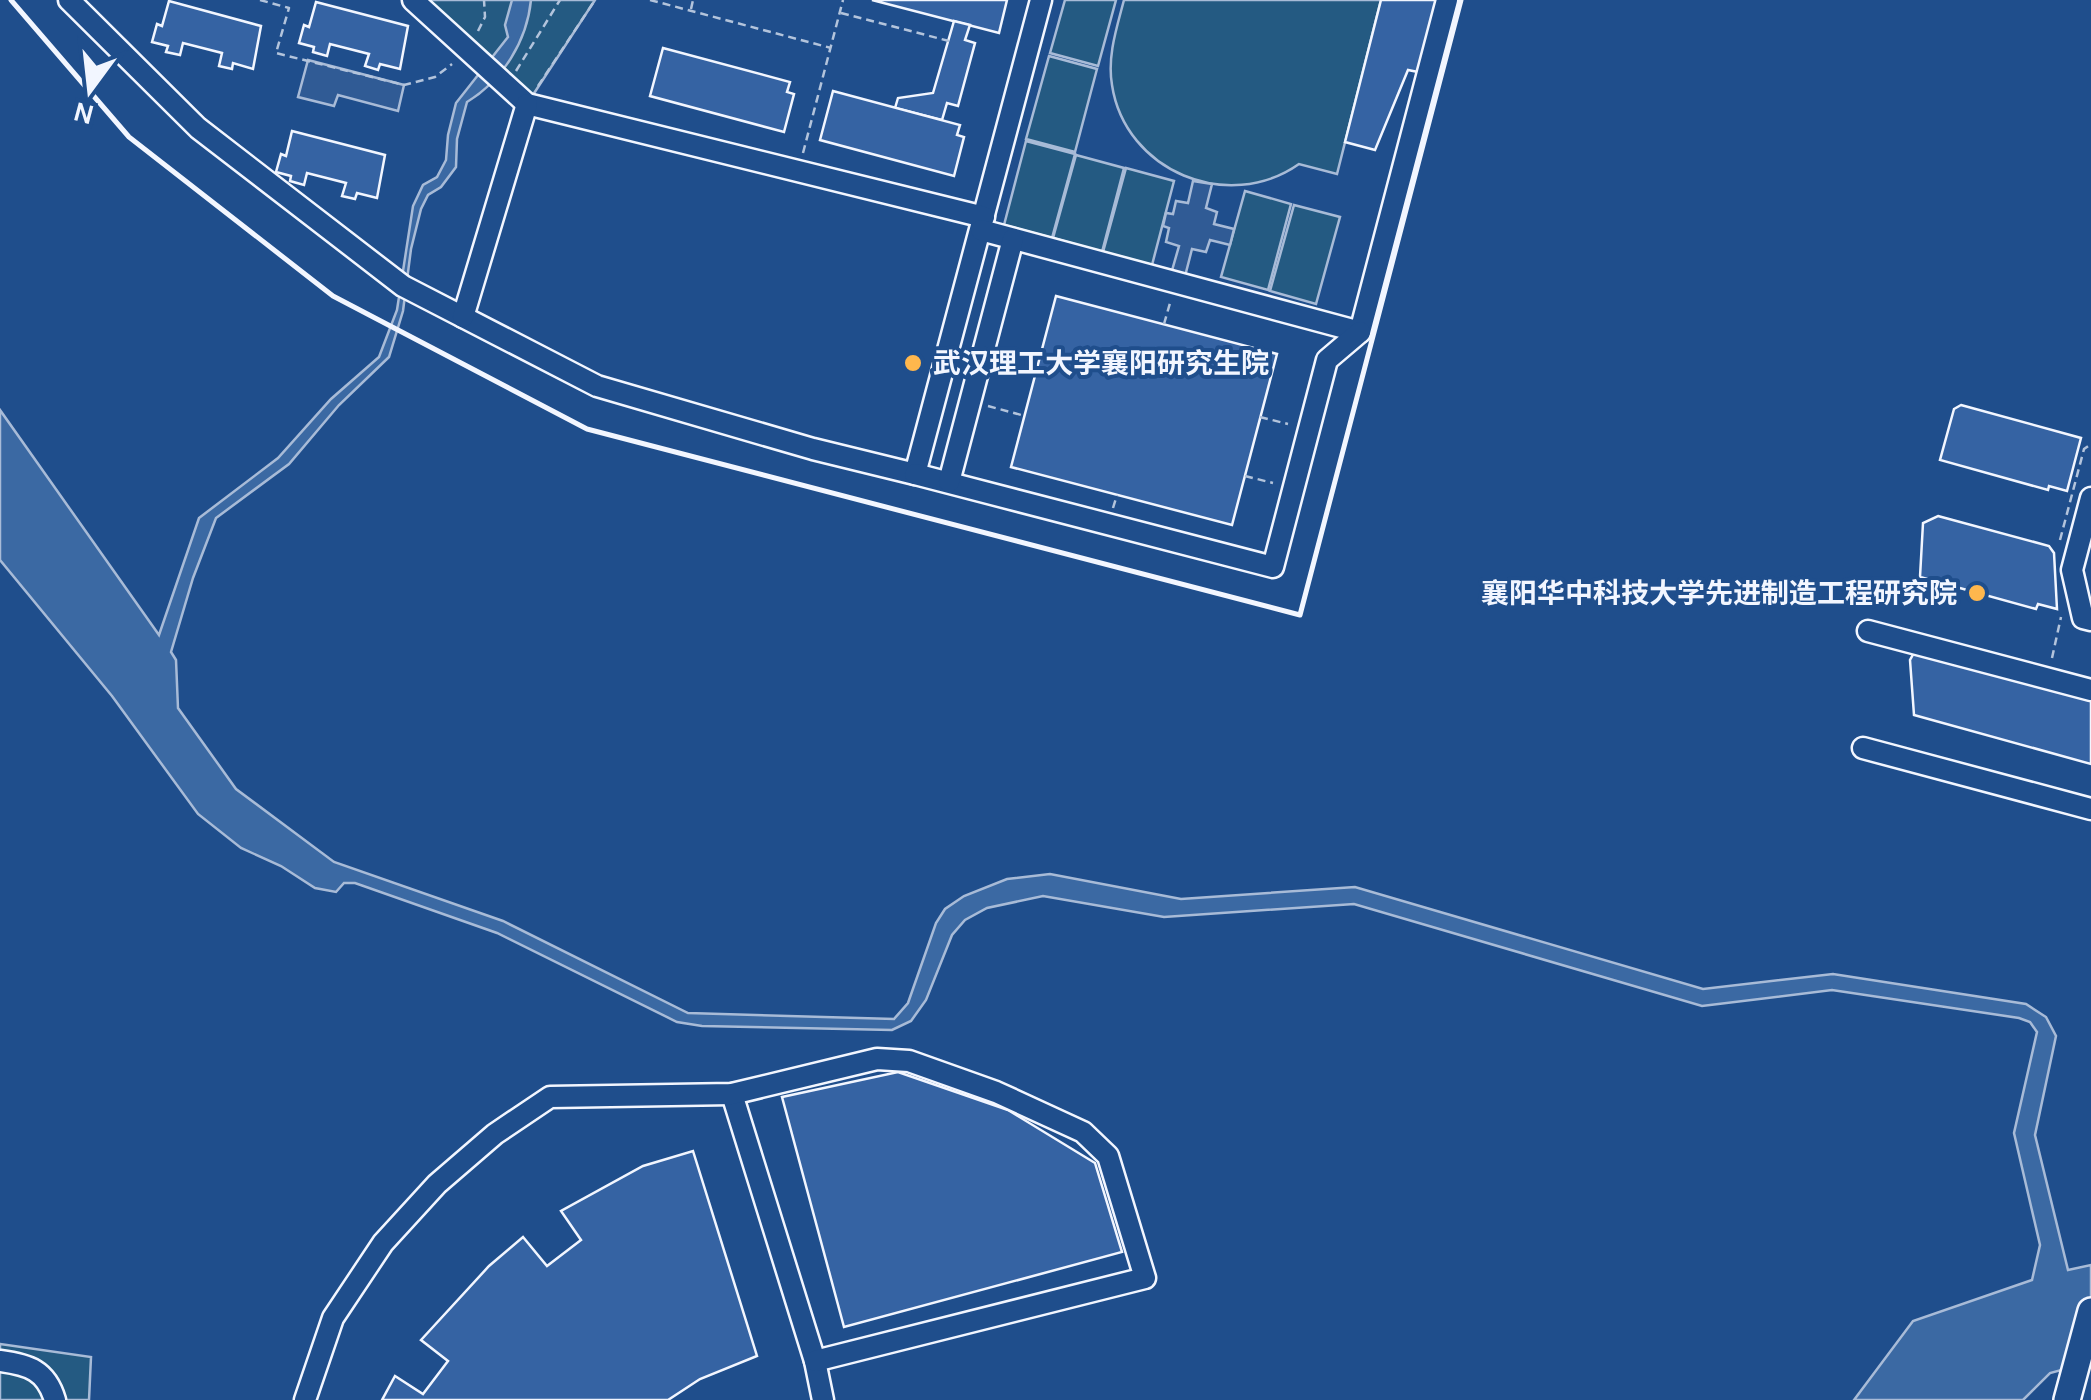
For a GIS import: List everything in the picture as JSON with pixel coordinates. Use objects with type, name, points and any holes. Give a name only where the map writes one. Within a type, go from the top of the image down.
[{"type":"main road","points":[[2069,1392],[2091,1312]]},
{"type":"street","points":[[69,0],[198,128],[403,286],[597,386],[813,449],[1274,567],[1327,360],[1360,332],[1447,0]]},
{"type":"street","points":[[414,0],[527,104],[798,172],[982,224],[1013,239],[1360,332]]},
{"type":"street","points":[[916,474],[1041,0]]},
{"type":"street","points":[[462,317],[527,104]]},
{"type":"street","points":[[949,482],[1013,239]]},
{"type":"street","points":[[2091,498],[2072,570],[2083,618],[2091,620]]},
{"type":"street","points":[[1868,631],[2091,690]]},
{"type":"street","points":[[1863,748],[2091,809]]},
{"type":"street","points":[[305,1400],[333,1318],[383,1243],[437,1184],[495,1134],[550,1097],[732,1094],[877,1059],[910,1062],[996,1092],[1083,1132],[1108,1156],[1144,1278],[816,1361]]},
{"type":"street","points":[[732,1094],[816,1361],[823,1400]]},
{"type":"street","points":[[0,1361],[30,1366],[44,1375],[55,1400]]},
{"type":"path","points":[[260,0],[289,8],[276,53],[404,85],[436,77],[468,51],[485,18],[484,0]]},
{"type":"path","points":[[506,86],[560,0]]},
{"type":"path","points":[[527,104],[595,0]]},
{"type":"path","points":[[650,0],[830,48]]},
{"type":"path","points":[[690,10],[693,0]]},
{"type":"path","points":[[798,172],[843,0]]},
{"type":"path","points":[[840,12],[948,41]]},
{"type":"path","points":[[1164,324],[1176,282]]},
{"type":"path","points":[[985,347],[1039,361]]},
{"type":"path","points":[[970,401],[1025,416]]},
{"type":"path","points":[[1260,417],[1309,430]]},
{"type":"path","points":[[1245,476],[1294,488]]},
{"type":"shaded area","points":[[413,0],[595,0],[527,104]]},
{"type":"shaded area","points":[[512,0],[531,0],[524,30],[502,71],[467,102],[457,139],[456,167],[441,187],[428,195],[421,209],[403,311],[389,357],[339,405],[289,464],[216,518],[193,578],[171,652],[176,660],[178,708],[236,789],[334,862],[503,921],[688,1013],[894,1019],[908,1003],[936,923],[945,909],[964,896],[1007,879],[1050,874],[1181,899],[1355,887],[1703,989],[1833,974],[2026,1004],[2046,1017],[2056,1036],[2035,1135],[2068,1270],[2091,1265],[2091,1362],[2050,1373],[2023,1400],[1854,1400],[1913,1321],[2032,1280],[2040,1245],[2014,1133],[2037,1032],[2030,1022],[2019,1018],[1832,990],[1702,1006],[1354,904],[1164,917],[1043,896],[987,908],[965,920],[952,935],[926,1000],[911,1021],[892,1030],[702,1026],[677,1022],[497,933],[355,883],[344,883],[336,892],[315,888],[281,866],[241,848],[198,814],[112,696],[0,560],[0,410],[159,635],[199,518],[278,458],[331,399],[379,357],[397,310],[413,206],[423,185],[437,177],[446,160],[456,103],[508,37],[505,25]]},
{"type":"shaded area","points":[[1065,0],[1116,0],[1098,66],[1050,53]]},
{"type":"shaded area","points":[[1124,0],[1381,0],[1337,174],[1299,164],[1271,178],[1242,185],[1212,184],[1184,176],[1158,161],[1137,141],[1121,115],[1112,85],[1112,52]]},
{"type":"shaded area","points":[[1049,56],[1097,69],[1075,152],[1026,139]]},
{"type":"shaded area","points":[[308,60],[404,85],[398,111],[338,95],[334,106],[298,97]]},
{"type":"shaded area","points":[[1026,141],[1075,154],[1052,238],[1004,225]]},
{"type":"shaded area","points":[[1076,155],[1124,168],[1102,252],[1053,238]]},
{"type":"shaded area","points":[[1126,168],[1174,181],[1152,265],[1103,252]]},
{"type":"shaded area","points":[[1193,181],[1212,184],[1206,208],[1217,212],[1214,224],[1234,229],[1230,245],[1210,240],[1206,252],[1192,249],[1183,284],[1169,281],[1179,246],[1166,242],[1169,228],[1163,226],[1166,213],[1173,214],[1176,201],[1188,203]]},
{"type":"shaded area","points":[[1245,191],[1291,204],[1268,290],[1221,277]]},
{"type":"shaded area","points":[[1294,205],[1340,217],[1316,304],[1270,291]]},
{"type":"shaded area","points":[[0,1344],[91,1357],[89,1400],[0,1400]]},
{"type":"building","points":[[872,0],[1007,0],[999,33]]},
{"type":"building","points":[[1381,0],[1440,0],[1418,72],[1408,70],[1375,150],[1345,142]]},
{"type":"building","points":[[169,1],[261,26],[253,69],[233,63],[232,69],[219,66],[222,53],[183,43],[180,55],[166,52],[168,46],[152,42],[157,24],[162,26]]},
{"type":"building","points":[[316,2],[408,26],[400,69],[380,64],[378,70],[365,66],[369,54],[330,44],[327,56],[299,43],[304,25],[309,27]]},
{"type":"building","points":[[954,21],[970,25],[965,40],[975,43],[958,106],[947,103],[942,120],[895,108],[898,98],[933,93]]},
{"type":"building","points":[[663,48],[790,82],[787,92],[794,94],[784,132],[650,96]]},
{"type":"building","points":[[833,91],[960,125],[957,135],[964,137],[954,176],[820,140]]},
{"type":"building","points":[[292,131],[385,155],[377,198],[357,193],[355,199],[342,196],[346,183],[307,173],[304,185],[276,172],[281,154],[286,156]]},
{"type":"building","points":[[1056,296],[1277,354],[1232,525],[1011,467]]},
{"type":"building","points":[[1961,405],[2081,438],[2067,491],[2049,486],[2048,490],[1940,460],[1954,409]]},
{"type":"building","points":[[1938,516],[2049,546],[2054,553],[2057,609],[2038,604],[2036,609],[1920,577],[1923,523]]},
{"type":"building","points":[[1915,651],[2091,699],[2091,764],[1914,715],[1910,660]]},
{"type":"building","points":[[898,1072],[1008,1110],[1095,1163],[1122,1252],[844,1327],[782,1097]]},
{"type":"building","points":[[693,1151],[757,1356],[700,1379],[668,1400],[382,1400],[395,1376],[423,1394],[448,1361],[421,1340],[489,1266],[523,1237],[547,1266],[581,1240],[561,1211],[643,1166]]},
{"type":"wall","points":[[11,0],[129,137],[333,296],[587,429],[1300,615],[1461,0]]},
{"type":"place","name":"武汉理工大学襄阳研究生院","points":[[913,363]]},
{"type":"place","name":"襄阳华中科技大学先进制造工程研究院","points":[[1977,593]]}]
